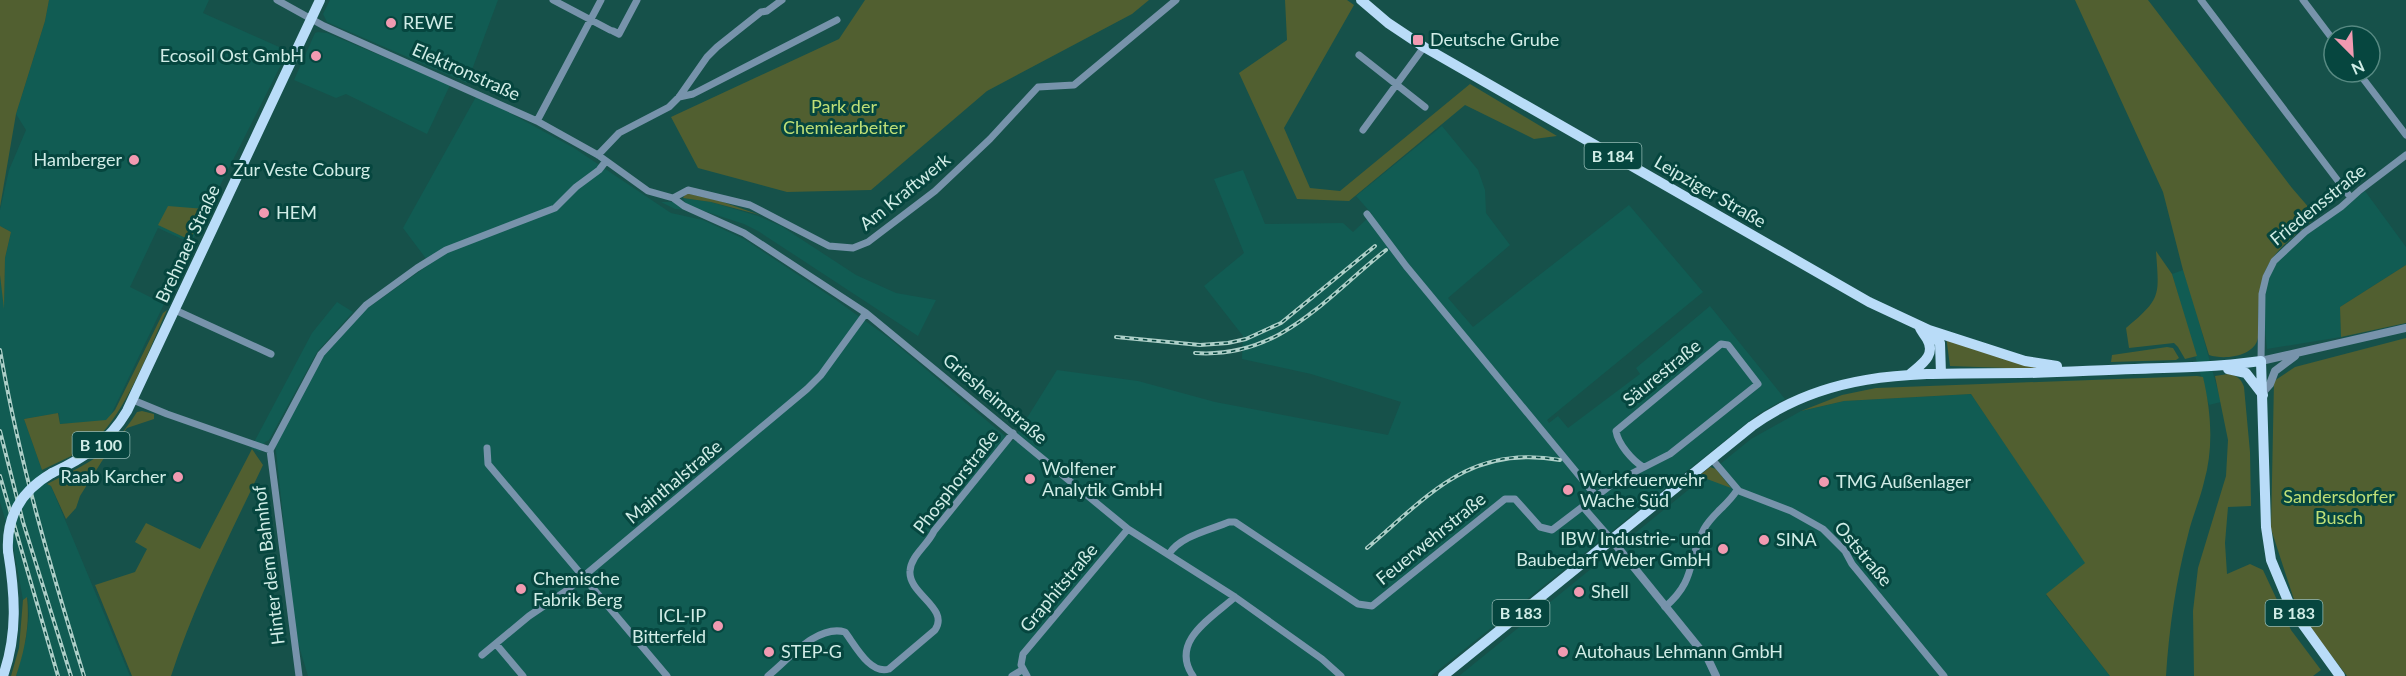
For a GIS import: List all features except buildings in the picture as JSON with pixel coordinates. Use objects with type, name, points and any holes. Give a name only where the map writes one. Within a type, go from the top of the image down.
[{"type":"main road","name":"Brehnaer Straße","points":[[3,676],[11,650],[15,621],[7,532],[19,501],[34,484],[87,456],[101,445],[120,423],[133,400],[320,0]]},
{"type":"main road","name":"Leipziger Straße","points":[[1365,1],[1401,33],[1424,47],[1857,296],[1924,328]]},
{"type":"main road","name":"B 184","points":[[1924,328],[2025,361],[2044,365],[2074,366],[2087,371]]},
{"type":"main road","points":[[1924,328],[1940,343],[1941,374]]},
{"type":"main road","points":[[1909,375],[1925,361],[1929,354],[1929,343],[1924,328]]},
{"type":"main road","name":"B 183","points":[[1443,676],[1761,419],[1808,394],[1863,379],[1909,375],[2196,367],[2261,361],[2266,527],[2271,560],[2291,608],[2340,676]]},
{"type":"main road","points":[[2219,365],[2246,373],[2263,394]]},
{"type":"street","name":"Elektronstraße","points":[[277,0],[311,19],[537,121],[606,161]]},
{"type":"street","points":[[553,0],[619,34],[638,0]]},
{"type":"street","points":[[537,121],[601,0]]},
{"type":"street","points":[[598,155],[619,133],[660,113],[679,97],[707,57],[717,47],[761,12],[767,11],[782,0]]},
{"type":"street","name":"Am Kraftwerk","points":[[606,161],[648,191],[673,198],[688,190],[750,205],[829,246],[845,248],[861,245],[934,191],[990,139],[1038,87],[1074,86],[1176,0]]},
{"type":"street","points":[[2201,0],[2352,198]]},
{"type":"street","points":[[2303,0],[2322,25]]},
{"type":"street","points":[[679,97],[693,94],[837,20]]},
{"type":"street","points":[[1363,130],[1424,47]]},
{"type":"street","points":[[1359,55],[1425,107]]},
{"type":"street","points":[[2367,84],[2406,135]]},
{"type":"street","name":"Friedensstraße","points":[[2261,361],[2262,294],[2269,269],[2287,247],[2406,155]]},
{"type":"street","points":[[133,400],[270,450],[321,354],[366,305],[409,273],[446,250],[555,207],[599,170],[606,161]]},
{"type":"street","name":"Griesheimstraße","points":[[673,198],[684,206],[744,233],[866,314],[1128,529],[1235,597],[1322,659],[1341,676]]},
{"type":"street","points":[[1367,214],[1406,267],[1596,496]]},
{"type":"street","points":[[175,309],[271,354]]},
{"type":"street","name":"Mainthalstraße","points":[[482,655],[583,576],[807,389],[821,375],[866,314]]},
{"type":"street","points":[[2261,361],[2406,328]]},
{"type":"street","name":"Säurestraße","points":[[1583,507],[1615,482],[1670,454],[1758,384],[1728,345],[1721,344],[1616,431],[1617,439],[1643,467]]},
{"type":"street","points":[[2263,394],[2276,369],[2298,354]]},
{"type":"street","name":"Phosphorstraße","points":[[768,676],[810,640],[825,632],[838,630],[845,632],[873,667],[882,670],[889,669],[935,630],[938,624],[937,613],[913,585],[910,578],[912,562],[1013,433]]},
{"type":"street","points":[[487,448],[488,464],[667,676]]},
{"type":"street","name":"Hinter dem Bahnhof","points":[[270,450],[299,676]]},
{"type":"street","name":"Oststraße","points":[[1711,458],[1737,490],[1791,511],[1831,535],[1944,676]]},
{"type":"street","points":[[1665,607],[1676,597],[1688,579],[1705,526],[1737,490]]},
{"type":"street","name":"Feuerwehrstraße","points":[[1168,554],[1172,548],[1185,540],[1229,522],[1235,522],[1358,604],[1369,606],[1379,602],[1504,499],[1512,498],[1518,501],[1545,530],[1555,528],[1583,507]]},
{"type":"street","points":[[1583,507],[1708,659],[1716,676]]},
{"type":"street","name":"Graphitstraße","points":[[1012,676],[1025,673],[1020,662],[1023,654],[1128,529]]},
{"type":"street","points":[[1193,676],[1185,659],[1189,641],[1198,629],[1235,597]]},
{"type":"street","points":[[496,644],[523,676]]},
{"type":"shaded area","points":[[49,0],[209,0],[203,13],[288,51],[191,243],[158,228],[130,287],[164,304],[108,421],[60,424],[59,413],[24,419],[47,484],[51,486],[130,676],[16,676],[26,639],[29,616],[28,598],[23,600],[14,550],[0,502],[0,275],[4,303],[5,258],[11,232],[0,226],[0,210],[9,170],[26,130],[16,114],[45,21]]},
{"type":"shaded area","points":[[330,0],[498,0],[467,83],[327,22],[323,14]]},
{"type":"shaded area","points":[[315,33],[327,33],[450,85],[427,134],[346,94],[336,98],[294,80]]},
{"type":"shaded area","points":[[477,95],[574,148],[671,213],[703,220],[744,239],[889,338],[1012,442],[1057,370],[1138,381],[1215,402],[1388,435],[1401,402],[1311,374],[1242,359],[1243,336],[1204,286],[1244,253],[1214,179],[1243,170],[1265,224],[1343,223],[1353,232],[1372,214],[1356,196],[1442,126],[1478,170],[1485,190],[1486,213],[1510,245],[1448,298],[1473,327],[1629,205],[1703,292],[1547,420],[1549,423],[1558,416],[1568,428],[1640,374],[1636,368],[1710,306],[1785,399],[1758,414],[1431,676],[308,676],[296,636],[275,442],[326,350],[365,310],[430,264],[403,228]]},
{"type":"shaded area","points":[[2365,191],[2406,247],[2406,265],[2340,307],[2341,337],[2267,349],[2264,321],[2265,297],[2267,282],[2273,268],[2279,259],[2315,227]]},
{"type":"shaded area","points":[[683,198],[711,202],[758,216],[781,226],[856,275],[896,293],[936,300],[918,336],[758,231],[704,211],[675,209],[661,202],[685,202]]},
{"type":"shaded area","points":[[2183,270],[2221,402],[2209,405],[2172,274]]},
{"type":"shaded area","points":[[337,302],[353,312],[317,352],[269,440],[265,442],[260,452],[251,448],[312,333]]},
{"type":"shaded area","points":[[1971,394],[2086,563],[2046,595],[2110,676],[1459,676],[1751,439],[1801,411],[1844,401]]},
{"type":"green space","points":[[0,0],[49,0],[45,21],[16,114],[0,207]]},
{"type":"green space","name":"Park der Chemiearbeiter","points":[[865,0],[1149,0],[1132,14],[987,91],[871,190],[787,192],[698,168],[671,117],[839,39]]},
{"type":"green space","points":[[1285,0],[1347,0],[1354,5],[1284,128],[1310,188],[1340,191],[1470,84],[1557,136],[1534,139],[1465,105],[1349,201],[1297,199],[1239,73],[1287,40]]},
{"type":"green space","points":[[2075,0],[2148,0],[2292,188],[2317,217],[2284,245],[2267,267],[2260,295],[2258,338],[2251,349],[2245,353],[2230,357],[2209,355],[2183,270],[2163,192]]},
{"type":"green space","points":[[686,193],[720,201],[760,215],[711,202],[683,198]]},
{"type":"green space","points":[[168,206],[205,209],[190,240],[158,225]]},
{"type":"green space","points":[[0,226],[11,232],[5,258],[4,309],[0,275]]},
{"type":"green space","points":[[2156,251],[2172,274],[2197,356],[2185,359],[2174,343],[2129,348],[2126,328],[2146,310],[2156,295],[2158,278]]},
{"type":"green space","points":[[2406,265],[2406,323],[2341,337],[2340,307]]},
{"type":"green space","points":[[167,310],[136,379],[117,414],[95,440],[69,457],[42,470],[24,419],[58,413],[60,424],[106,420],[115,410],[163,313]]},
{"type":"green space","points":[[1946,336],[2037,366],[2037,369],[1950,366]]},
{"type":"green space","name":"Sandersdorfer Busch","points":[[2406,338],[2406,676],[2347,676],[2298,612],[2271,529],[2274,381],[2295,367]]},
{"type":"green space","points":[[2173,348],[2179,358],[2176,360],[2111,362],[2112,355]]},
{"type":"green space","points":[[2228,374],[2242,381],[2244,387],[2250,452],[2251,506],[2228,507],[2225,543],[2227,574],[2250,564],[2263,570],[2291,630],[2321,670],[2313,676],[2194,676],[2193,611],[2198,568],[2226,476],[2228,440],[2215,376]]},
{"type":"green space","points":[[2203,377],[2208,403],[2209,456],[2180,569],[2171,623],[2166,676],[2110,676],[2046,594],[2085,563],[1971,394],[1844,401],[1801,411],[1842,395],[1876,388]]},
{"type":"green space","points":[[137,412],[154,414],[154,419],[127,428],[102,461],[80,496],[76,508],[66,519],[51,486],[47,484],[98,456],[117,439]]},
{"type":"green space","points":[[252,449],[263,465],[202,595],[171,676],[132,676],[95,585],[135,572],[147,549],[135,542],[146,523],[200,549]]},
{"type":"green space","points":[[1710,467],[1716,469],[1731,488],[1699,476]]},
{"type":"green space","points":[[27,597],[28,617],[24,647],[16,676],[11,676],[19,648],[23,600]]},
{"type":"railway","points":[[1116,337],[1200,345],[1246,339],[1281,323],[1375,246]]},
{"type":"railway","points":[[1195,353],[1225,352],[1252,346],[1277,336],[1300,322],[1386,250]]},
{"type":"railway","points":[[0,350],[26,474],[84,676]]},
{"type":"railway","points":[[0,431],[23,522],[71,676]]},
{"type":"railway","points":[[1367,548],[1432,493],[1453,478],[1476,467],[1501,460],[1528,457],[1560,460]]},
{"type":"railway","points":[[0,476],[58,676]]},
{"type":"place","name":"REWE","points":[[391,23]]},
{"type":"place","name":"Deutsche Grube","points":[[1418,40]]},
{"type":"place","name":"Ecosoil Ost GmbH","points":[[316,56]]},
{"type":"place","name":"Hamberger","points":[[134,160]]},
{"type":"place","name":"Zur Veste Coburg","points":[[221,170]]},
{"type":"place","name":"HEM","points":[[264,213]]},
{"type":"place","name":"Raab Karcher","points":[[178,477]]},
{"type":"place","name":"Wolfener Analytik GmbH","points":[[1030,479]]},
{"type":"place","name":"TMG Außenlager","points":[[1824,482]]},
{"type":"place","name":"Werkfeuerwehr Wache Süd","points":[[1568,490]]},
{"type":"place","name":"SINA","points":[[1764,540]]},
{"type":"place","name":"IBW Industrie- und Baubedarf Weber GmbH","points":[[1723,549]]},
{"type":"place","name":"Chemische Fabrik Berg","points":[[521,589]]},
{"type":"place","name":"Shell","points":[[1579,592]]},
{"type":"place","name":"ICL-IP Bitterfeld","points":[[718,626]]},
{"type":"place","name":"STEP-G","points":[[769,652]]},
{"type":"place","name":"Autohaus Lehmann GmbH","points":[[1563,652]]}]
